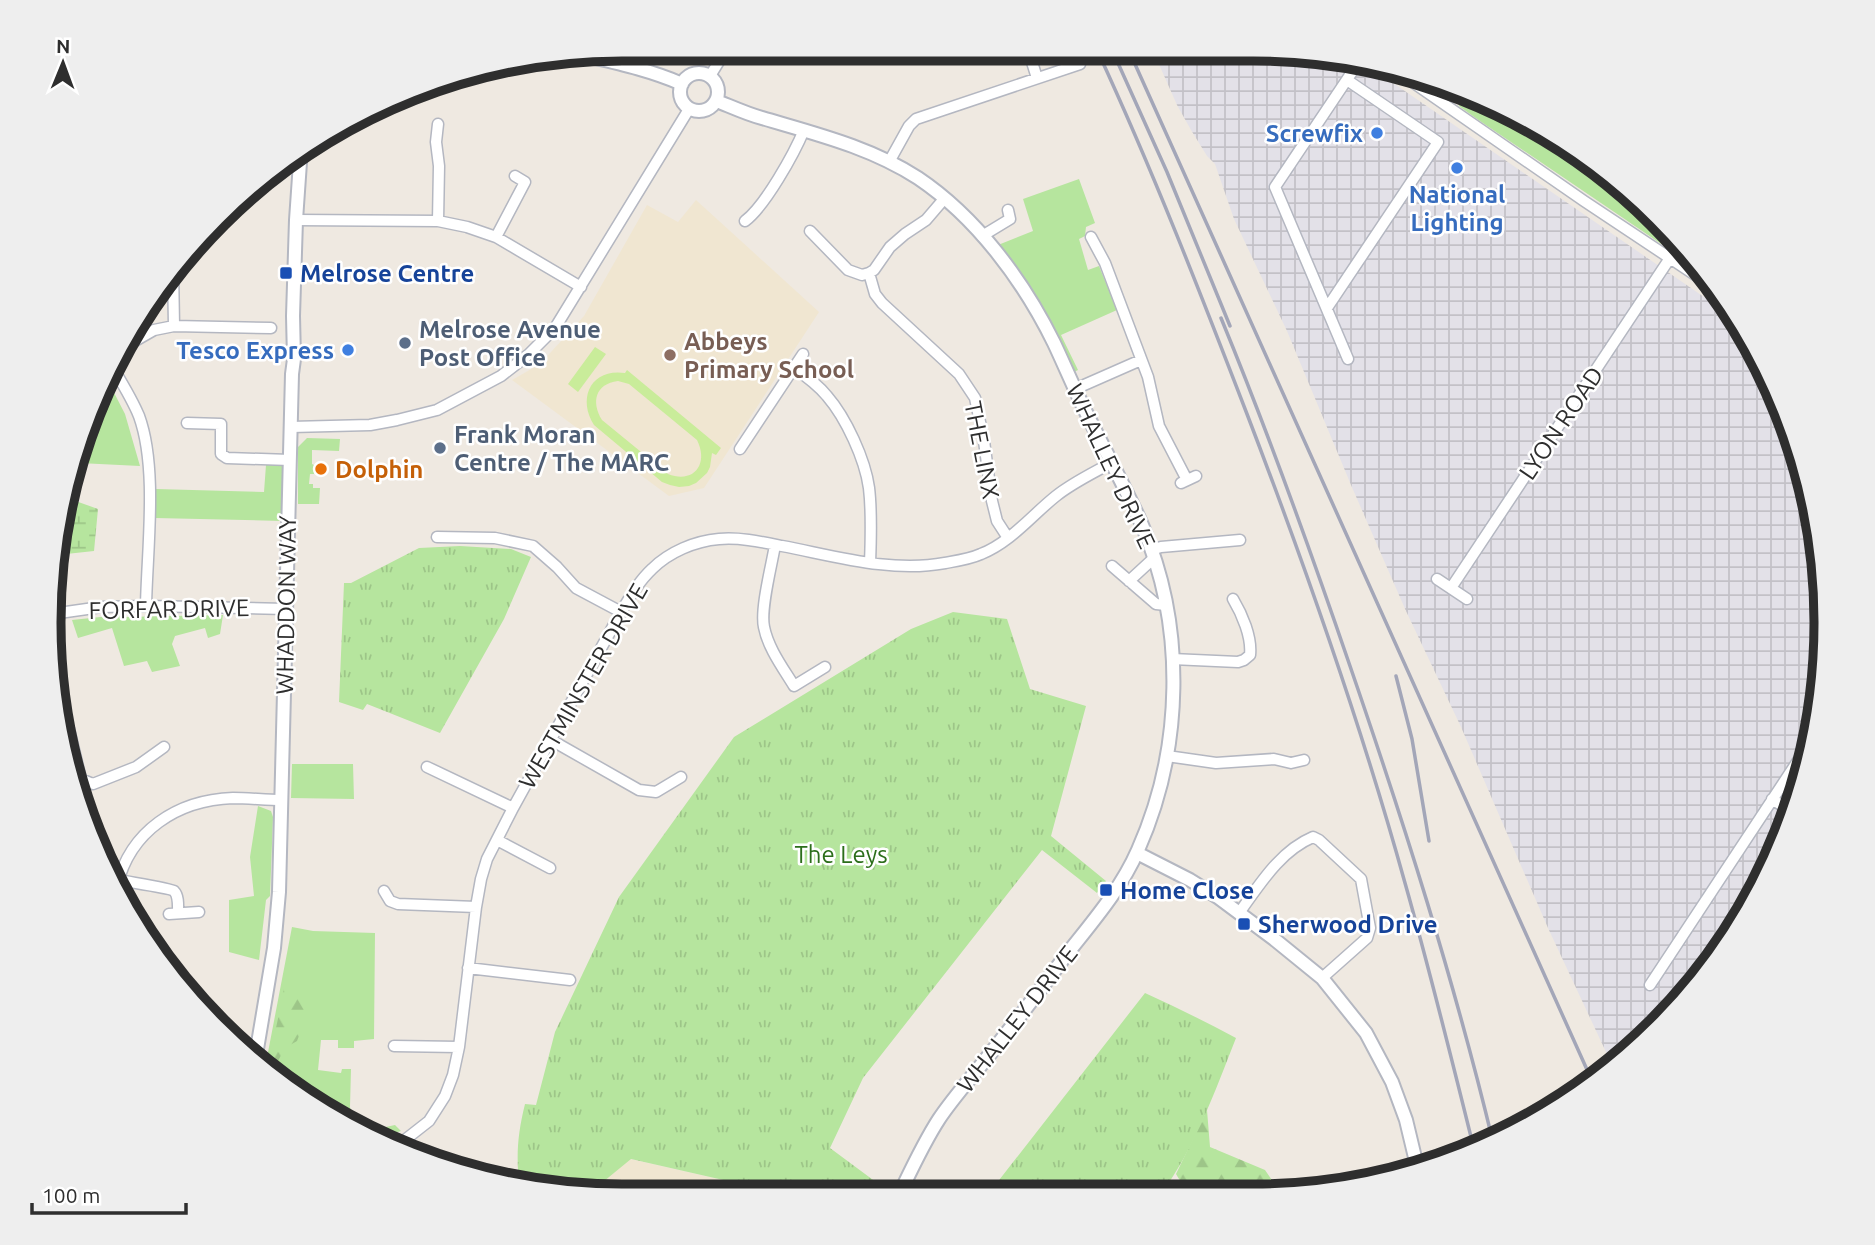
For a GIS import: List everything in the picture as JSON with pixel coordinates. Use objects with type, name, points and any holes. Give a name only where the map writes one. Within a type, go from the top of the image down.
[{"type":"street","points":[[612,61],[659,74],[682,84]]},
{"type":"street","points":[[633,66],[634,61]]},
{"type":"street","points":[[710,76],[719,61]]},
{"type":"street","points":[[1030,61],[1037,78]]},
{"type":"street","points":[[889,162],[909,126],[916,119],[1080,64]]},
{"type":"street","points":[[1348,359],[1275,187],[1353,71]]},
{"type":"street","points":[[698,73],[710,76],[719,90],[717,101],[701,112],[689,109],[680,95],[682,84],[691,75],[698,73]]},
{"type":"street","points":[[1327,308],[1438,142],[1347,80]]},
{"type":"street","points":[[1420,87],[1690,271]]},
{"type":"street","points":[[1438,99],[1441,94]]},
{"type":"street","name":"WHALLEY DRIVE","points":[[717,101],[758,117],[830,138],[889,162],[919,179],[982,236],[1012,272],[1054,342],[1134,509],[1152,554],[1166,605],[1172,659],[1173,713],[1156,803],[1137,853],[1111,897],[940,1118],[904,1184]]},
{"type":"street","points":[[291,427],[370,425],[437,410],[501,376],[528,355],[555,328],[689,109]]},
{"type":"street","points":[[438,124],[438,221]]},
{"type":"street","points":[[745,221],[754,214],[790,159],[804,130]]},
{"type":"street","name":"WHADDON WAY","points":[[257,1048],[274,948],[279,892],[293,316],[300,164]]},
{"type":"street","points":[[496,237],[525,182],[515,176]]},
{"type":"street","points":[[810,231],[848,270],[862,275],[869,274],[890,247],[926,220],[944,199]]},
{"type":"street","points":[[982,236],[1010,219],[1008,210]]},
{"type":"street","points":[[296,220],[438,221],[467,227],[496,237],[581,287]]},
{"type":"street","points":[[1091,237],[1105,263],[1148,377],[1160,426],[1188,480]]},
{"type":"street","name":"LYON ROAD","points":[[1451,589],[1670,258]]},
{"type":"street","name":"THE LINX","points":[[869,274],[875,293],[882,303],[959,374],[975,398],[992,501],[997,521],[1008,538]]},
{"type":"street","points":[[173,286],[174,326]]},
{"type":"street","points":[[138,339],[154,330],[174,326],[271,328]]},
{"type":"street","points":[[740,449],[803,354]]},
{"type":"street","points":[[1075,389],[1141,360]]},
{"type":"street","points":[[794,368],[828,396],[860,452],[869,485],[872,520],[870,563]]},
{"type":"street","points":[[118,376],[139,417],[147,452],[149,492],[146,606]]},
{"type":"street","points":[[187,423],[221,424],[221,454],[227,458],[290,460]]},
{"type":"street","name":"WESTMINSTER DRIVE","points":[[405,1140],[429,1121],[453,1075],[459,1047],[476,907],[487,859],[621,612],[653,567],[673,553],[698,542],[721,539],[744,540],[870,563],[910,567],[944,563],[981,554],[1008,538],[1059,494],[1111,463]]},
{"type":"street","points":[[437,537],[495,538],[533,546],[576,588],[621,612]]},
{"type":"street","points":[[1129,581],[1161,547],[1240,540]]},
{"type":"street","points":[[775,545],[763,614],[769,642],[794,686],[825,667]]},
{"type":"street","points":[[1112,566],[1156,604],[1166,605]]},
{"type":"street","points":[[1437,579],[1467,599]]},
{"type":"street","points":[[1172,659],[1238,662],[1250,655],[1250,638],[1233,599]]},
{"type":"street","name":"FORFAR DRIVE","points":[[61,613],[101,607],[146,606],[286,609]]},
{"type":"street","points":[[551,740],[639,790],[656,792],[681,777]]},
{"type":"street","points":[[84,780],[93,785],[136,767],[164,747]]},
{"type":"street","points":[[1167,756],[1216,763],[1304,760]]},
{"type":"street","points":[[1650,985],[1796,763]]},
{"type":"street","points":[[427,767],[513,808]]},
{"type":"street","points":[[121,875],[143,834],[164,818],[187,807],[232,798],[282,800]]},
{"type":"street","points":[[1772,799],[1783,806]]},
{"type":"street","points":[[1239,913],[1277,863],[1300,843],[1313,837],[1320,840],[1361,879],[1370,928],[1367,938],[1322,978]]},
{"type":"street","points":[[496,840],[550,868]]},
{"type":"street","points":[[1137,853],[1190,880],[1239,913],[1322,978],[1366,1033],[1392,1082],[1406,1120],[1415,1160]]},
{"type":"street","points":[[126,884],[171,889],[177,896],[174,913],[199,912]]},
{"type":"street","points":[[384,891],[390,901],[398,904],[476,907]]},
{"type":"street","points":[[468,968],[570,980]]},
{"type":"street","points":[[394,1046],[459,1047]]},
{"type":"shaded area","points":[[1158,61],[1289,62],[1385,77],[1714,304],[1756,374],[1784,442],[1795,477],[1809,549],[1813,586],[1813,659],[1803,732],[1784,803],[1756,871],[1739,903],[1698,964],[1674,993],[1608,1056],[1548,928],[1461,727],[1406,611],[1287,331],[1234,219],[1215,164],[1207,156],[1177,105]]},
{"type":"shaded area","name":"Abbeys Primary School","points":[[696,200],[819,312],[704,488],[669,496],[512,380],[540,364],[584,316],[647,205],[678,222]]},
{"type":"shaded area","points":[[630,1159],[741,1184],[622,1184],[601,1183]]},
{"type":"green space","points":[[1457,100],[1501,119],[1564,156],[1623,201],[1675,253],[1477,119],[1459,106]]},
{"type":"green space","points":[[1079,179],[1095,223],[1086,227],[1085,236],[1079,239],[1088,270],[1099,266],[1117,310],[1061,335],[1078,370],[1074,372],[1051,321],[1027,282],[998,245],[1033,231],[1023,199]]},
{"type":"green space","points":[[595,347],[606,354],[578,392],[568,384]]},
{"type":"green space","points":[[627,370],[721,448],[716,455],[712,453],[707,473],[696,483],[679,487],[662,482],[594,425],[587,405],[590,387],[603,375],[625,373]],"holes":[[[618,381],[629,384],[697,440],[700,464],[692,474],[668,474],[602,420],[596,401],[600,390]]]},
{"type":"green space","points":[[112,389],[125,414],[140,466],[84,463]]},
{"type":"green space","points":[[307,438],[340,439],[339,451],[312,450],[314,474],[310,474],[309,484],[313,484],[313,488],[320,488],[319,504],[298,504],[298,447]]},
{"type":"green space","points":[[266,465],[285,465],[283,521],[155,518],[156,489],[264,492]]},
{"type":"green space","points":[[75,501],[98,509],[94,551],[65,554]]},
{"type":"green space","points":[[460,546],[511,549],[531,557],[504,619],[440,733],[367,704],[363,710],[339,702],[344,583],[351,583],[419,548]]},
{"type":"green space","name":"The Leys","points":[[953,612],[1007,619],[1030,689],[1086,706],[1051,836],[1106,881],[1097,893],[1042,850],[863,1078],[830,1148],[879,1184],[741,1184],[631,1159],[601,1183],[519,1174],[518,1143],[525,1104],[536,1105],[555,1032],[619,897],[734,737],[911,629]]},
{"type":"green space","points":[[119,615],[223,615],[220,634],[208,638],[205,628],[175,636],[172,644],[180,666],[152,672],[147,661],[124,666],[112,628],[78,638],[72,620]]},
{"type":"green space","points":[[292,764],[353,764],[354,799],[291,798]]},
{"type":"green space","points":[[258,806],[271,811],[273,817],[270,896],[266,900],[259,960],[229,952],[229,900],[254,896],[250,857]]},
{"type":"green space","points":[[292,927],[313,931],[375,933],[374,1039],[354,1041],[354,1048],[338,1048],[338,1040],[321,1040],[318,1070],[341,1073],[342,1069],[351,1069],[352,1114],[311,1089],[267,1057]]},
{"type":"green space","points":[[286,973],[292,989],[306,986],[308,1000],[305,1020],[297,1041],[285,1048],[274,1062],[269,1058]]},
{"type":"green space","points":[[1145,993],[1236,1038],[1194,1138],[1168,1184],[996,1184]]},
{"type":"green space","points":[[1207,1110],[1210,1147],[1265,1170],[1274,1183],[1182,1184],[1176,1174]]},
{"type":"green space","points":[[395,1125],[401,1131],[392,1134],[378,1128]]},
{"type":"railway","points":[[1102,61],[1212,323],[1332,647],[1405,883],[1471,1139]]},
{"type":"railway","points":[[1117,61],[1167,172],[1230,326]]},
{"type":"railway","points":[[1134,61],[1588,1072]]},
{"type":"railway","points":[[1221,318],[1304,535],[1390,784],[1445,962],[1490,1131]]},
{"type":"railway","points":[[1396,676],[1412,739],[1429,841]]},
{"type":"place","name":"Screwfix","points":[[1377,133]]},
{"type":"place","name":"National Lighting","points":[[1457,168]]},
{"type":"place","name":"Melrose Centre","points":[[286,273]]},
{"type":"place","name":"Melrose Avenue Post Office","points":[[405,343]]},
{"type":"place","name":"Tesco Express","points":[[348,350]]},
{"type":"place","name":"Abbeys Primary School","points":[[670,355]]},
{"type":"place","name":"Frank Moran Centre / The MARC","points":[[440,448]]},
{"type":"place","name":"Dolphin","points":[[321,469]]},
{"type":"place","name":"Home Close","points":[[1106,890]]},
{"type":"place","name":"Sherwood Drive","points":[[1244,924]]}]
